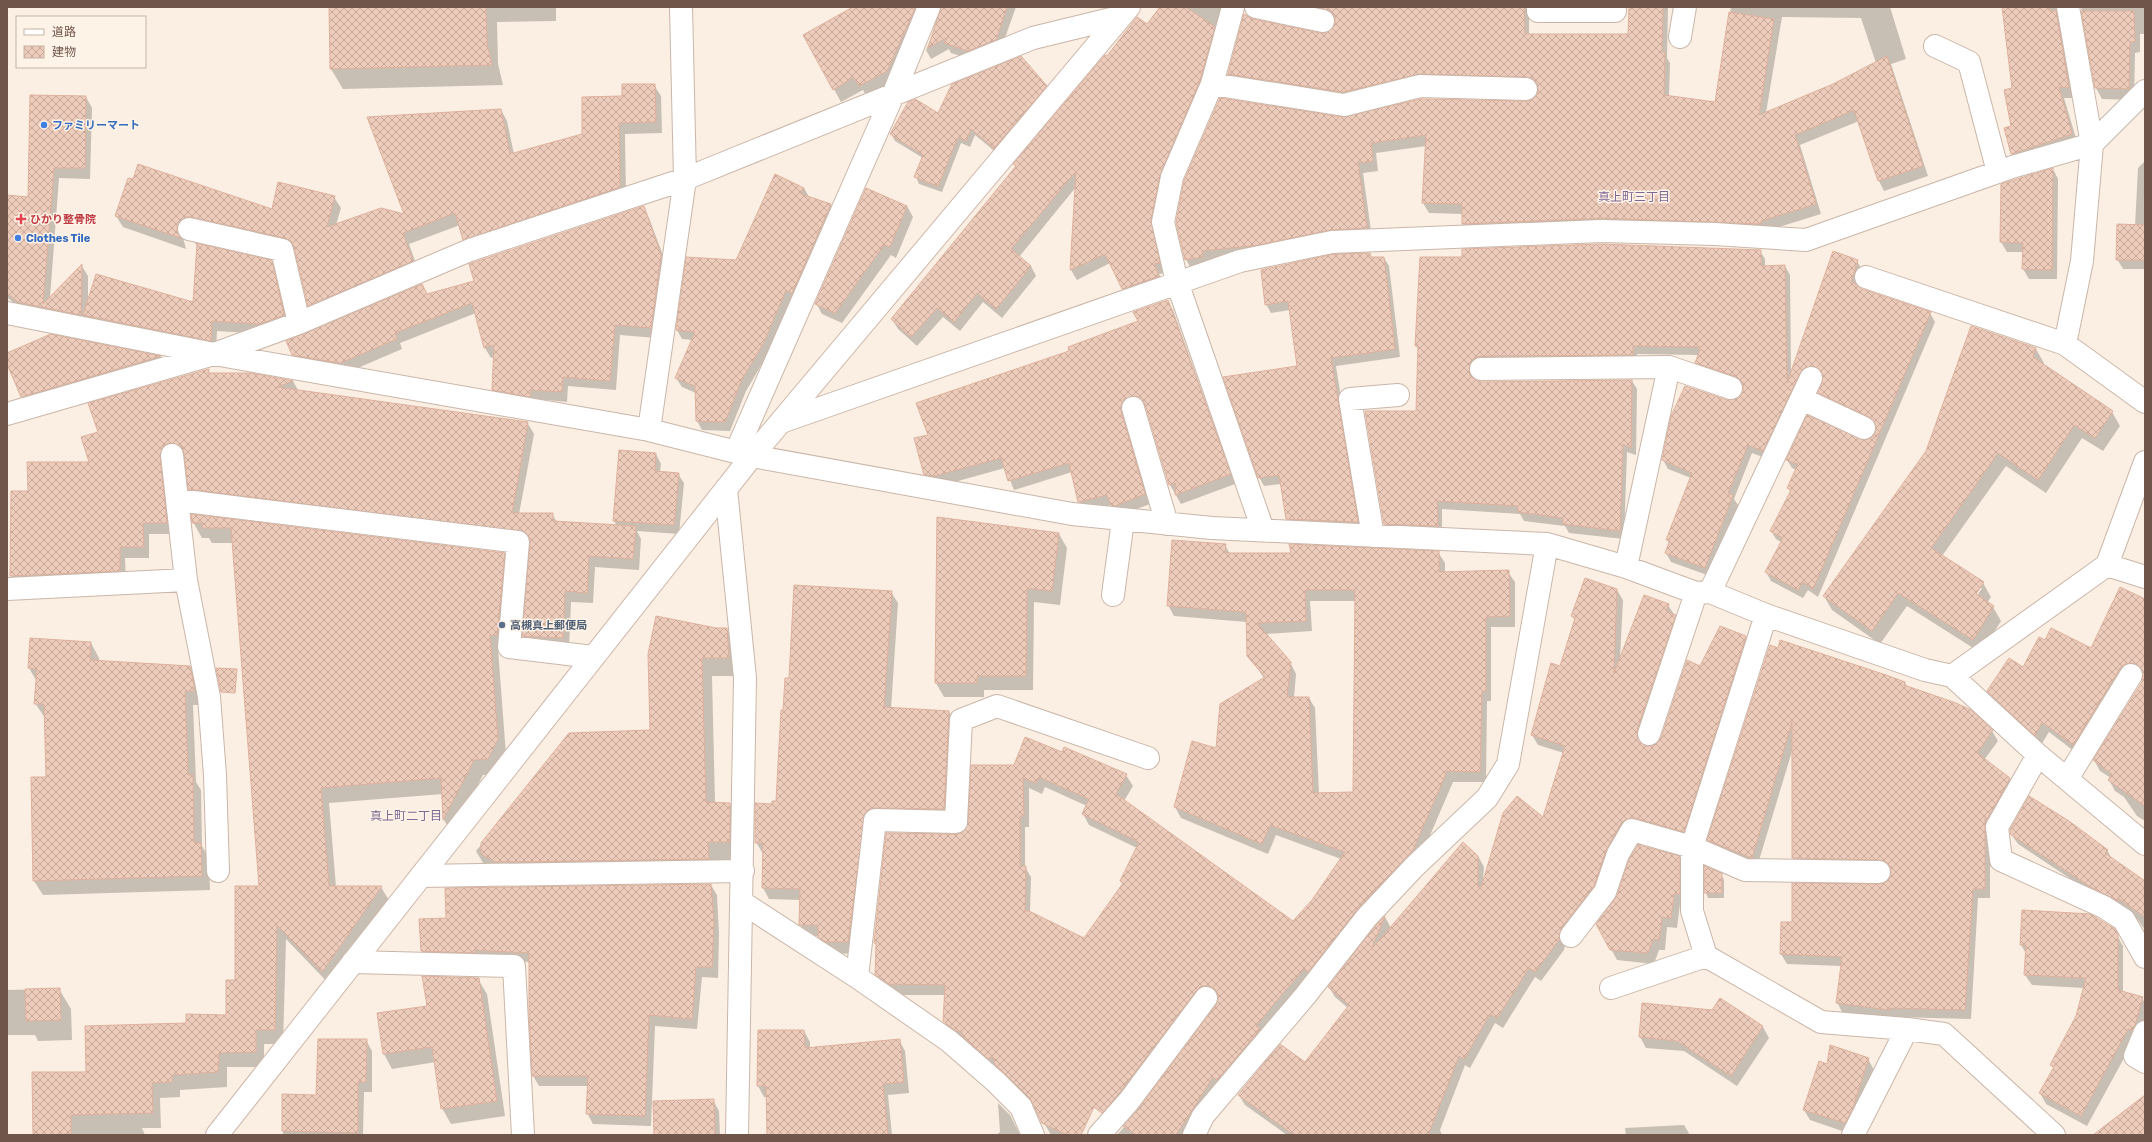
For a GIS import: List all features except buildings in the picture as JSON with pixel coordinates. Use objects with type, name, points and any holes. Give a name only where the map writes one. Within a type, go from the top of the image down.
[{"type":"street","points":[[649,430],[685,179],[681,7]]},
{"type":"street","points":[[218,1134],[726,489],[744,454],[930,7]]},
{"type":"street","points":[[1233,7],[1212,84],[1172,177],[1163,222],[1176,282],[1263,530]]},
{"type":"street","points":[[1256,7],[1323,22]]},
{"type":"street","points":[[1538,7],[1538,11],[1615,11]]},
{"type":"street","points":[[1680,37],[1685,7]]},
{"type":"street","points":[[2065,344],[2082,261],[2092,144],[2068,7]]},
{"type":"street","points":[[7,414],[214,354],[299,322],[470,250],[685,179],[1034,38],[1123,10]]},
{"type":"street","points":[[744,454],[781,422],[1123,10]]},
{"type":"street","points":[[1935,46],[1969,62],[1998,172]]},
{"type":"street","points":[[1212,84],[1344,105],[1420,86],[1526,89]]},
{"type":"street","points":[[781,422],[1176,282],[1240,261],[1332,242],[1601,231],[1715,234],[1806,240],[1998,172],[2092,144],[2145,91]]},
{"type":"street","points":[[189,229],[282,250],[299,322]]},
{"type":"street","points":[[1866,277],[2065,344],[2145,402]]},
{"type":"street","points":[[7,313],[214,354],[649,430],[744,454],[1072,514],[1167,524],[1547,544],[1626,567],[1925,670],[1952,676],[2038,756],[2145,844]]},
{"type":"street","points":[[1481,369],[1669,367],[1731,388]]},
{"type":"street","points":[[1626,567],[1669,367]]},
{"type":"street","points":[[1649,734],[1703,593],[1802,399],[1811,378]]},
{"type":"street","points":[[1373,536],[1350,399],[1398,394]]},
{"type":"street","points":[[1802,399],[1864,428]]},
{"type":"street","points":[[1133,408],[1167,524]]},
{"type":"street","points":[[172,455],[186,580],[209,697],[215,775],[218,871]]},
{"type":"street","points":[[1952,676],[2107,565],[2145,462]]},
{"type":"street","points":[[726,489],[745,678],[737,1135]]},
{"type":"street","points":[[177,500],[518,542],[509,647],[594,657]]},
{"type":"street","points":[[1113,595],[1123,520]]},
{"type":"street","points":[[1194,1135],[1203,1116],[1305,996],[1366,918],[1415,866],[1487,798],[1508,764],[1547,544]]},
{"type":"street","points":[[2107,565],[2145,577]]},
{"type":"street","points":[[7,589],[186,580]]},
{"type":"street","points":[[1766,615],[1692,847],[1692,911],[1706,956],[1821,1022],[1907,1029],[1944,1034],[2054,1135]]},
{"type":"street","points":[[2067,779],[2131,675]]},
{"type":"street","points":[[857,977],[875,820],[956,822],[961,720],[997,706],[1148,758]]},
{"type":"street","points":[[2038,756],[1997,828],[2001,860],[2114,913],[2124,920],[2145,957]]},
{"type":"street","points":[[1571,936],[1605,892],[1618,854],[1632,830],[1692,847],[1745,870],[1879,872]]},
{"type":"street","points":[[421,876],[742,871]]},
{"type":"street","points":[[742,903],[857,977],[949,1041],[996,1082],[1021,1107],[1033,1135]]},
{"type":"street","points":[[1611,988],[1706,956]]},
{"type":"street","points":[[353,962],[514,966],[523,1135]]},
{"type":"street","points":[[1099,1135],[1129,1101],[1206,998]]},
{"type":"street","points":[[1853,1135],[1907,1029]]},
{"type":"street","points":[[2145,1032],[2135,1056],[2145,1062]]},
{"type":"place","name":"ファミリーマート","points":[[44,125]]},
{"type":"place","name":"ひかり整骨院","points":[[21,219]]},
{"type":"place","name":"Clothes Tile","points":[[18,238]]},
{"type":"place","name":"高槻真上郵便局","points":[[502,625]]},
{"type":"district","name":"真上町三丁目","points":[[1634,197]]},
{"type":"district","name":"真上町二丁目","points":[[406,816]]}]
